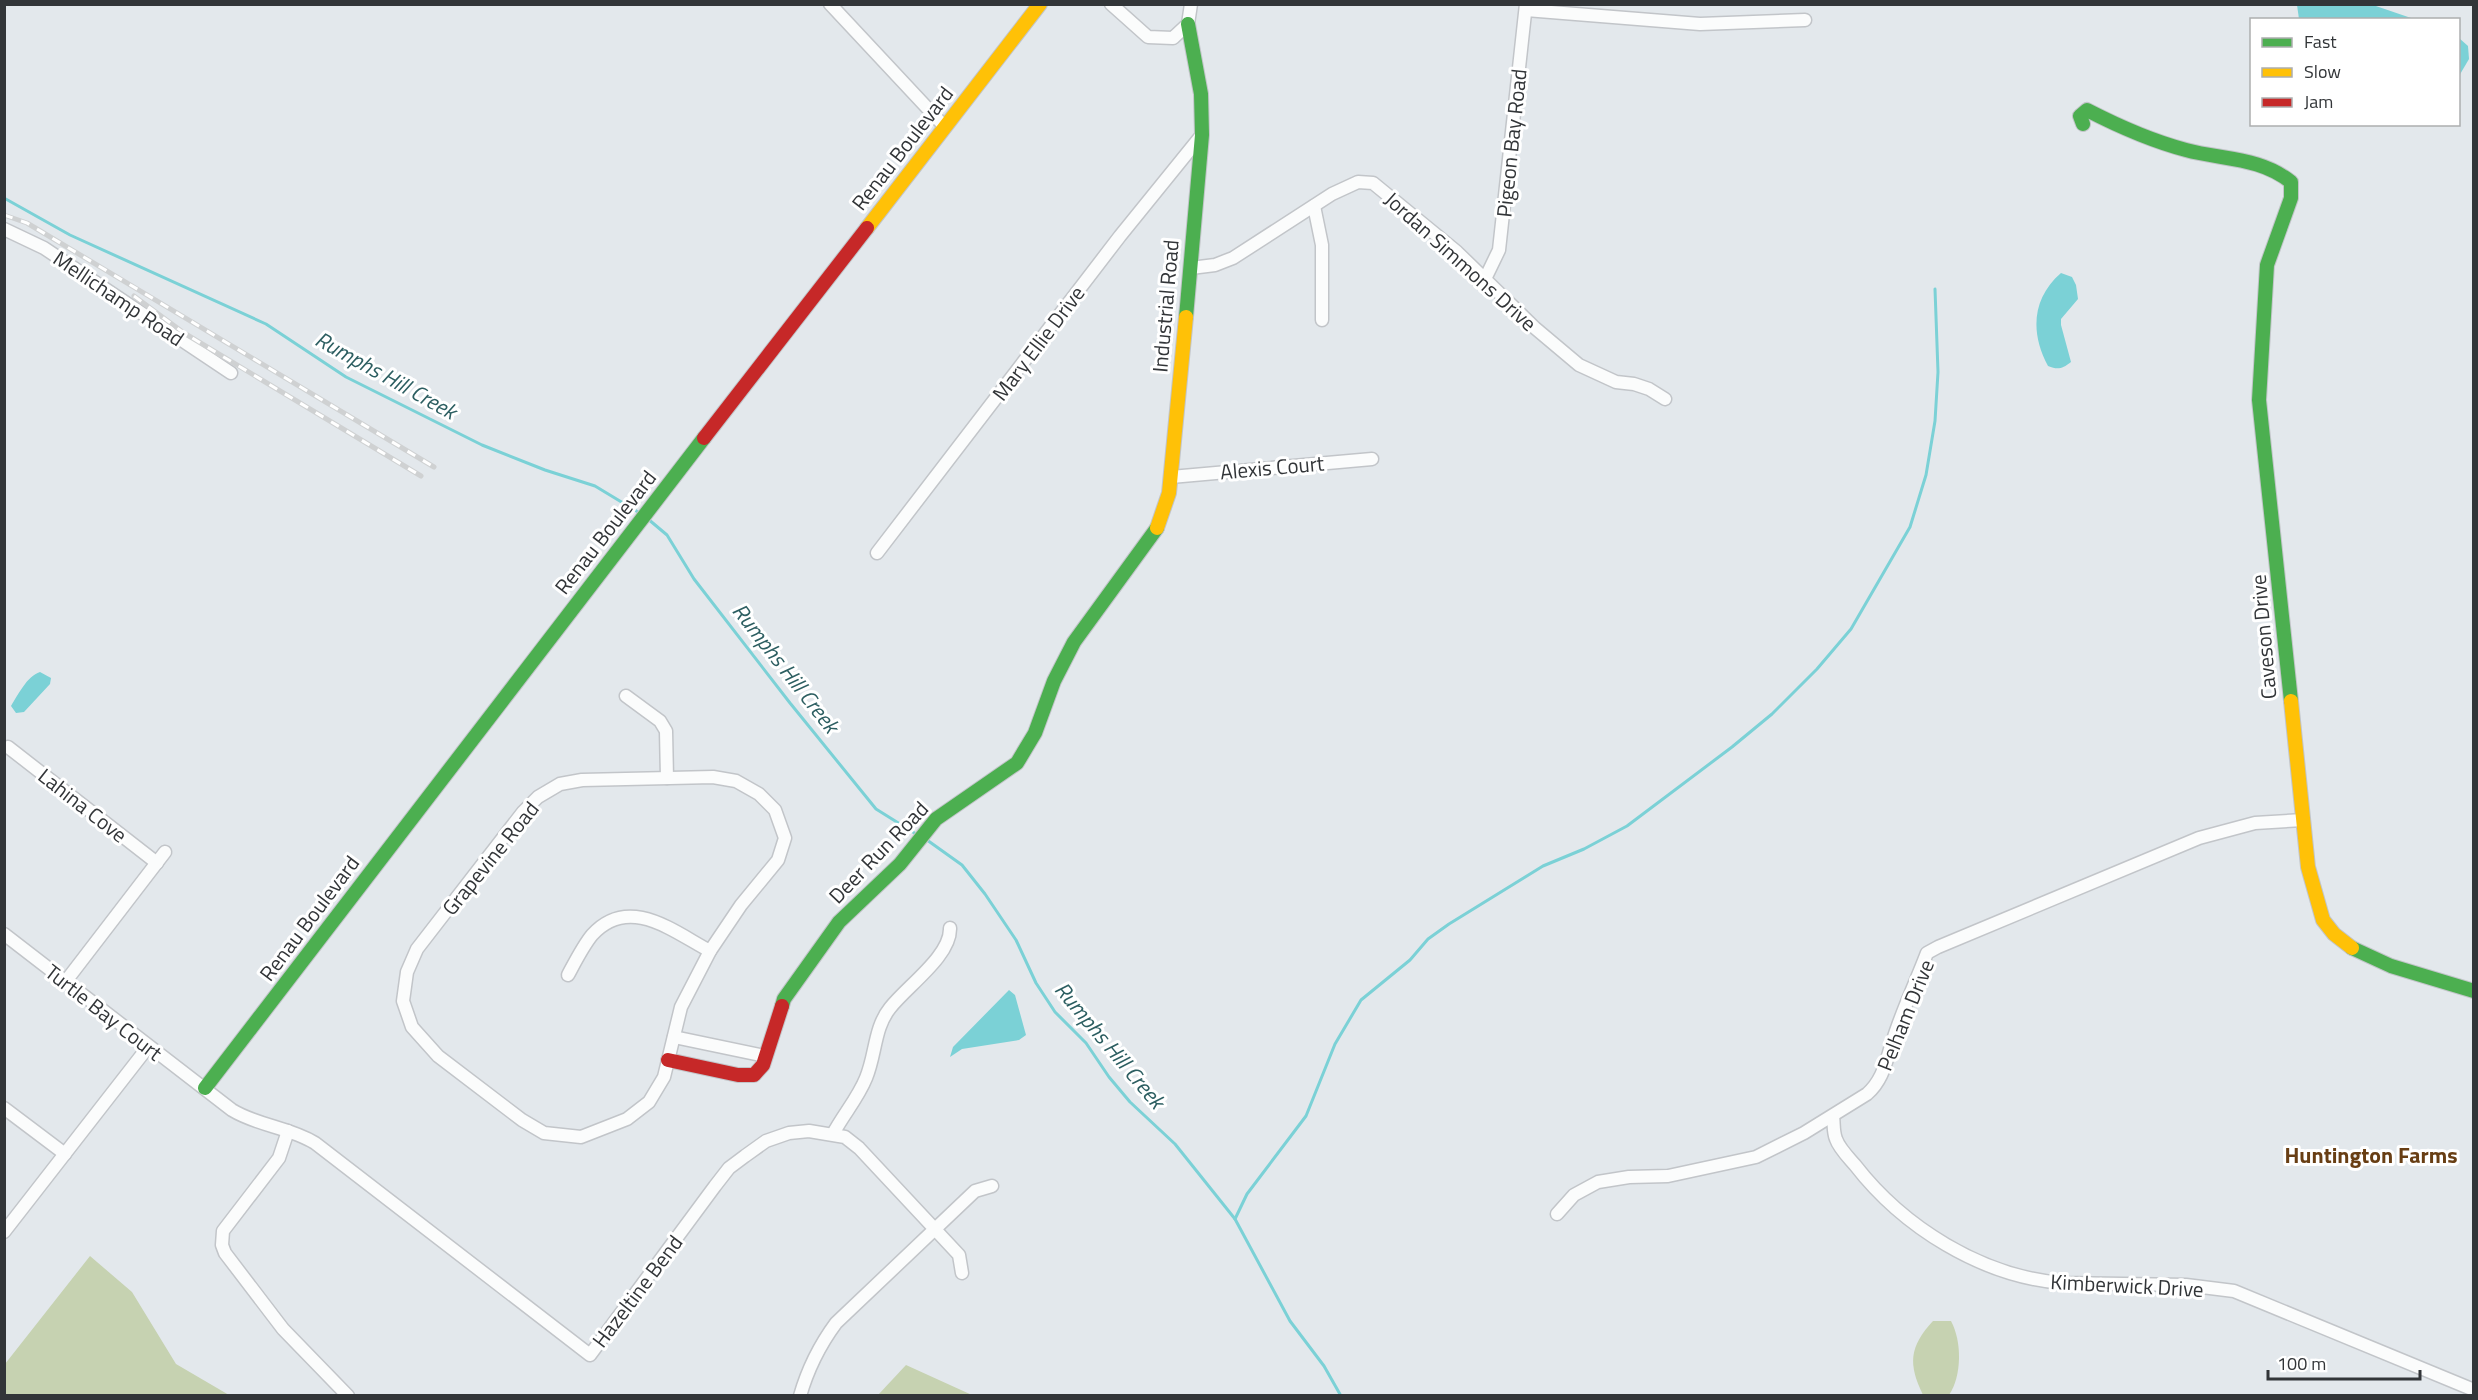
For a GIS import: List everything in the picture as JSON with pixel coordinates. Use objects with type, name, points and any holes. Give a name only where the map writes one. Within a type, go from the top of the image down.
[{"type":"street","points":[[830,4],[945,128]]},
{"type":"street","name":"Renau Boulevard","points":[[205,1088],[633,529],[1040,4]]},
{"type":"street","points":[[1111,4],[1148,38],[1173,38],[1188,24]]},
{"type":"street","name":"Industrial Road","points":[[1122,579],[1156,532],[1169,493],[1171,477],[1202,135],[1200,94],[1188,24],[1191,4]]},
{"type":"street","points":[[1526,7],[1700,24],[1805,20]]},
{"type":"street","name":"Pigeon Bay Road","points":[[1485,279],[1499,250],[1526,7]]},
{"type":"street","name":"Caveson Drive","points":[[2083,124],[2080,116],[2087,110],[2142,135],[2178,147],[2277,170],[2291,182],[2290,198],[2267,265],[2259,400],[2308,867],[2324,921],[2348,946],[2378,961],[2423,977],[2474,991]]},
{"type":"street","name":"Mary Ellie Drive","points":[[877,553],[1120,236],[1202,135]]},
{"type":"street","name":"Jordan Simmons Drive","points":[[1191,268],[1215,265],[1233,258],[1350,185],[1358,182],[1373,183],[1457,252],[1535,328],[1579,365],[1616,382],[1649,389],[1665,399]]},
{"type":"street","points":[[1314,206],[1322,246],[1322,321]]},
{"type":"street","name":"Mellichamp Road","points":[[4,230],[44,248],[231,373]]},
{"type":"street","name":"Alexis Court","points":[[1171,477],[1372,459]]},
{"type":"street","name":"Deer Run Road","points":[[765,1056],[784,999],[839,922],[900,864],[936,819],[1017,763],[1035,733],[1054,681],[1074,642],[1122,579]]},
{"type":"street","points":[[626,696],[660,721],[666,731],[667,778]]},
{"type":"street","name":"Lahina Cove","points":[[8,747],[161,857],[66,981]]},
{"type":"street","name":"Grapevine Road","points":[[713,777],[736,781],[759,794],[776,810],[785,838],[778,860],[741,905],[711,951],[681,1007],[664,1077],[649,1102],[627,1119],[581,1137],[544,1133],[438,1056],[412,1027],[403,1001],[407,972],[417,949],[523,812],[538,797],[560,784],[582,780],[713,777]]},
{"type":"street","name":"Pelham Drive","points":[[1557,1215],[1574,1195],[1598,1182],[1629,1177],[1668,1176],[1756,1157],[1833,1116],[1875,1087],[1887,1064],[1892,1041],[1927,953],[2053,897],[2199,838],[2255,823],[2303,820]]},
{"type":"street","points":[[568,975],[592,935],[607,923],[626,916],[646,917],[711,951]]},
{"type":"street","points":[[833,1134],[866,1078],[883,1018],[896,1000],[942,952],[950,935],[950,928]]},
{"type":"street","name":"Turtle Bay Court","points":[[4,934],[148,1047],[205,1088]]},
{"type":"street","points":[[668,1060],[749,1076],[754,1075],[763,1065],[765,1056],[674,1037]]},
{"type":"street","points":[[4,1232],[148,1047]]},
{"type":"street","name":"Hazeltine Bend","points":[[205,1088],[240,1115],[315,1143],[590,1355],[729,1168],[766,1141],[789,1133],[808,1131],[833,1134],[844,1137],[860,1148],[959,1255],[962,1273]]},
{"type":"street","points":[[4,1108],[64,1154]]},
{"type":"street","name":"Kimberwick Drive","points":[[1833,1116],[1835,1138],[1869,1184],[1917,1227],[1998,1269],[2052,1282],[2186,1285],[2234,1291],[2474,1390]]},
{"type":"street","points":[[288,1131],[279,1158],[223,1231],[222,1245],[225,1253],[283,1329],[348,1395]]},
{"type":"street","points":[[801,1395],[806,1374],[820,1345],[836,1323],[934,1227],[975,1191],[992,1186]]},
{"type":"green space","points":[[90,1256],[132,1292],[176,1364],[229,1395],[5,1395],[5,1364]]},
{"type":"green space","points":[[1933,1321],[1951,1321],[1957,1338],[1958,1369],[1949,1395],[1923,1395],[1913,1365],[1913,1356],[1919,1339]]},
{"type":"green space","points":[[906,1365],[972,1395],[878,1395]]},
{"type":"water","points":[[2370,4],[2411,18],[2299,18],[2297,5]]},
{"type":"water","points":[[2460,39],[2468,46],[2469,59],[2460,74]]},
{"type":"water","points":[[2061,273],[2072,277],[2078,299],[2061,319],[2071,362],[2057,368],[2048,366],[2042,354],[2038,341],[2037,316],[2044,293]]},
{"type":"water","points":[[40,672],[51,678],[50,684],[24,712],[16,713],[11,706],[27,682]]},
{"type":"water","points":[[1009,990],[1015,995],[1026,1035],[1019,1040],[962,1049],[950,1057],[953,1047]]},
{"type":"waterway","name":"Rumphs Hill Creek","points":[[4,198],[70,235],[266,324],[346,377],[482,445],[545,470],[595,486],[638,512]]},
{"type":"waterway","points":[[1235,1219],[1247,1194],[1306,1116],[1335,1044],[1361,1000],[1410,960],[1428,939],[1449,924],[1543,866],[1584,849],[1627,826],[1732,747],[1772,714],[1817,669],[1851,629],[1910,527],[1926,475],[1935,421],[1938,372],[1935,289]]},
{"type":"waterway","name":"Rumphs Hill Creek","points":[[648,519],[667,535],[694,579],[876,809],[916,834]]},
{"type":"waterway","name":"Rumphs Hill Creek","points":[[927,840],[962,865],[1016,940],[1036,983],[1055,1012],[1086,1043],[1109,1077],[1130,1102],[1175,1144],[1235,1219],[1290,1321],[1324,1366],[1341,1396]]},
{"type":"railway","points":[[4,215],[27,223],[434,467]]},
{"type":"railway","points":[[134,296],[184,333],[421,476]]},
{"type":"traffic: fast","points":[[1186,317],[1202,135],[1201,94],[1188,24]]},
{"type":"traffic: fast","points":[[2083,124],[2080,116],[2087,110],[2161,142],[2186,150],[2241,160],[2267,168],[2291,182],[2291,198],[2267,265],[2259,400],[2291,701]]},
{"type":"traffic: fast","points":[[205,1088],[704,438]]},
{"type":"traffic: fast","points":[[782,1006],[784,999],[839,922],[900,864],[936,819],[1017,763],[1035,733],[1054,681],[1074,642],[1157,528]]},
{"type":"traffic: fast","points":[[2352,948],[2391,966],[2474,991]]},
{"type":"traffic: slow","points":[[867,228],[1040,4]]},
{"type":"traffic: slow","points":[[1157,528],[1169,493],[1186,317]]},
{"type":"traffic: slow","points":[[2291,701],[2308,867],[2323,920],[2334,934],[2352,948]]},
{"type":"traffic: jam","points":[[704,438],[867,228]]},
{"type":"traffic: jam","points":[[668,1060],[738,1075],[754,1075],[763,1065],[782,1006]]},
{"type":"district","name":"Huntington Farms","points":[[2371,1155]]}]
